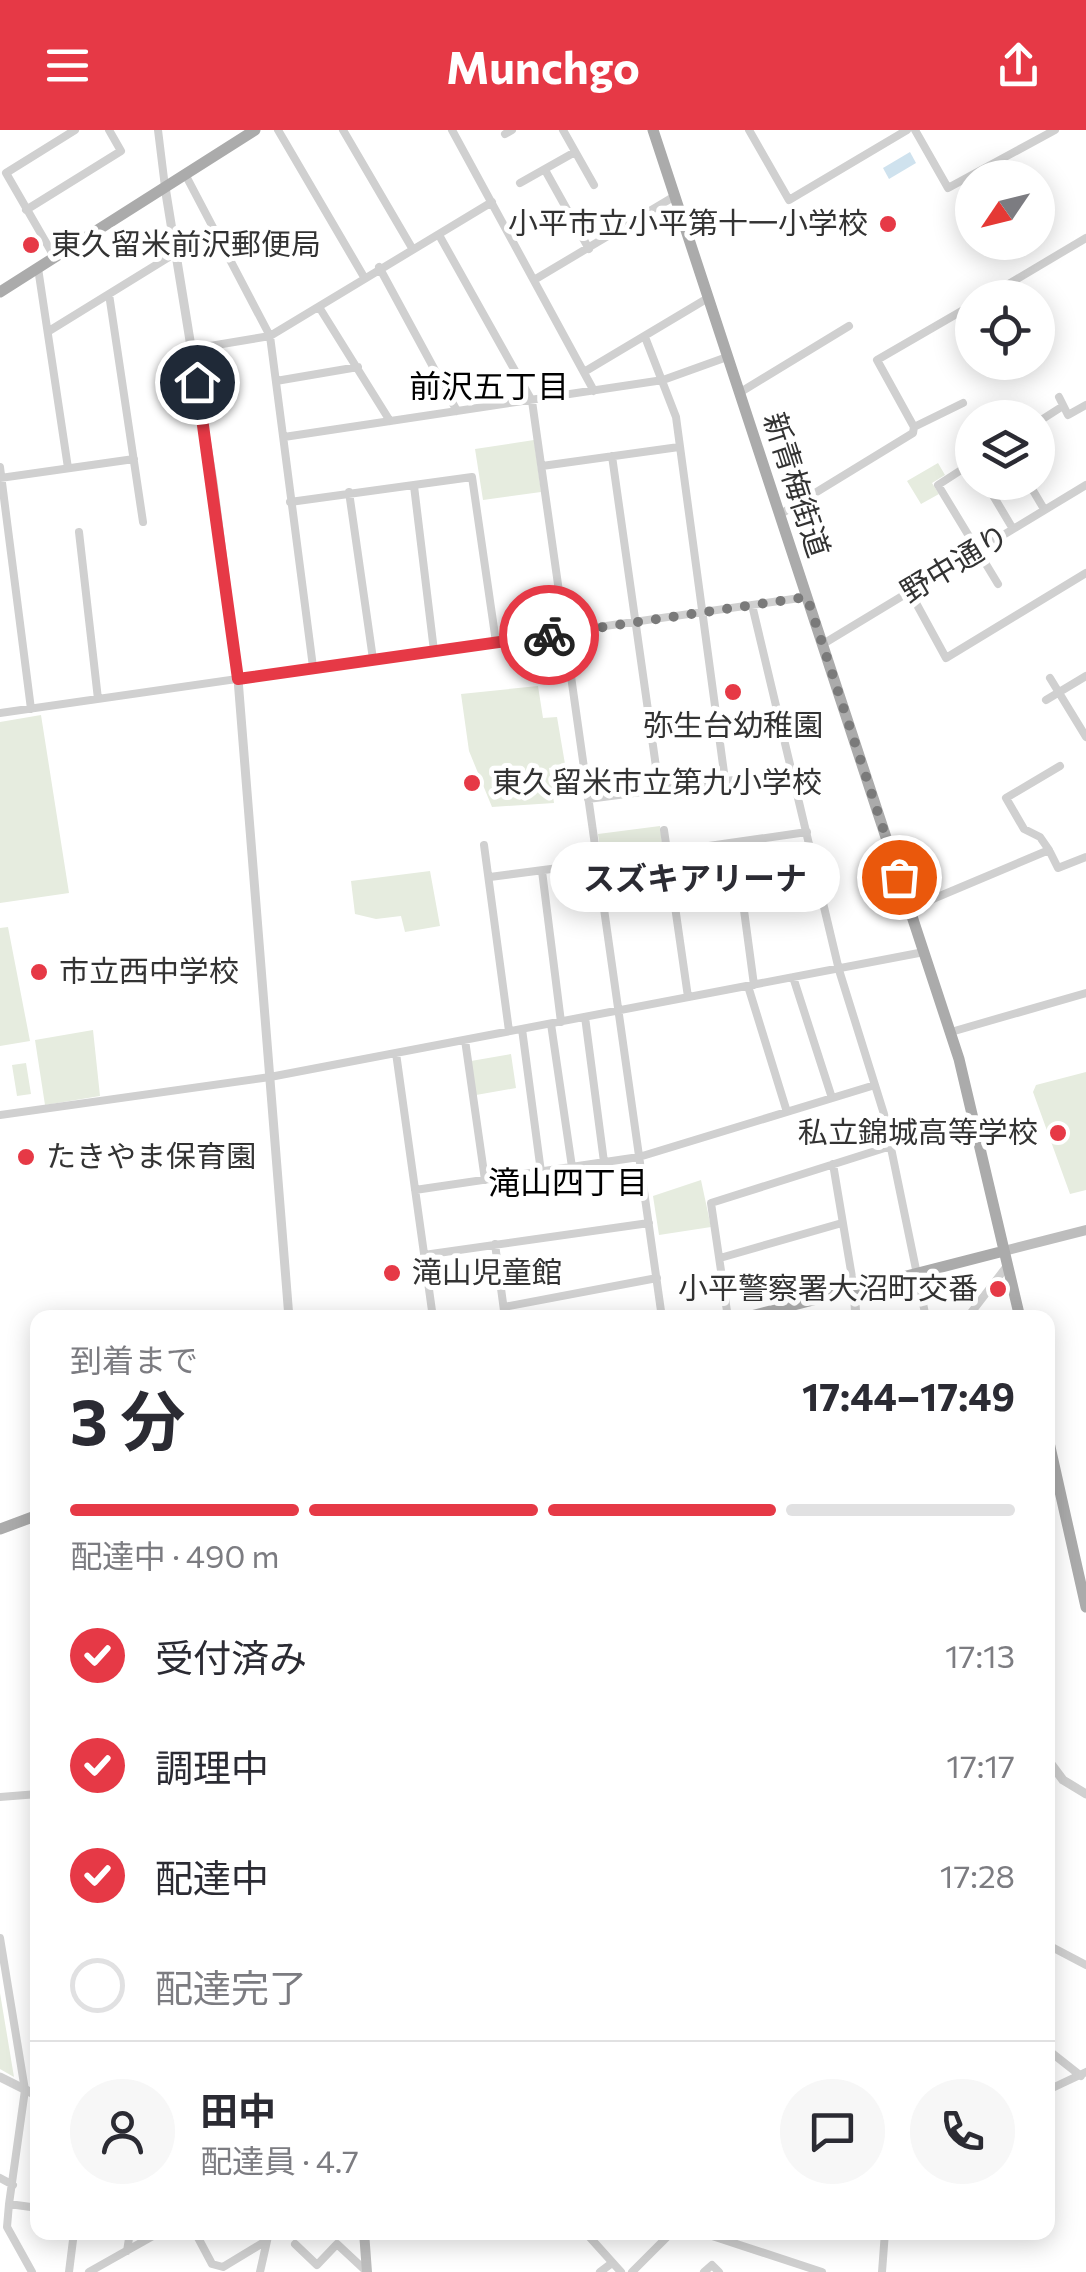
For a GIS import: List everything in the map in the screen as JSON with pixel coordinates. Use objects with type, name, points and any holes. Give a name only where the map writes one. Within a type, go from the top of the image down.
[{"type":"main road","points":[[0,292],[255,130]]},
{"type":"main road","name":"新青梅街道","points":[[654,130],[950,1032],[1018,1310]]},
{"type":"main road","points":[[797,1310],[854,1289],[1086,1230]]},
{"type":"main road","points":[[1055,1483],[1086,1607]]},
{"type":"main road","points":[[0,1529],[30,1518]]},
{"type":"main road","points":[[365,2240],[367,2272]]},
{"type":"street","points":[[55,258],[6,173],[75,130]]},
{"type":"street","points":[[26,210],[122,151],[109,130]]},
{"type":"street","points":[[158,130],[238,679],[288,1310]]},
{"type":"street","points":[[278,130],[364,276]]},
{"type":"street","points":[[343,130],[412,248]]},
{"type":"street","points":[[452,130],[594,390]]},
{"type":"street","points":[[562,130],[594,184]]},
{"type":"street","points":[[749,130],[790,200],[911,130],[948,188],[1055,130]]},
{"type":"street","points":[[520,183],[576,152]]},
{"type":"street","points":[[544,170],[589,249]]},
{"type":"street","points":[[185,174],[270,336],[313,667]]},
{"type":"street","points":[[0,192],[12,185]]},
{"type":"street","points":[[534,280],[674,196]]},
{"type":"street","points":[[192,350],[270,336],[378,267],[492,202]]},
{"type":"street","points":[[439,235],[532,401],[661,1310]]},
{"type":"street","points":[[1015,280],[1086,238]]},
{"type":"street","points":[[49,332],[176,252]]},
{"type":"street","points":[[378,267],[457,411]]},
{"type":"street","points":[[38,268],[68,468]]},
{"type":"street","points":[[109,294],[143,522]]},
{"type":"street","points":[[584,372],[708,298]]},
{"type":"street","points":[[319,307],[390,421]]},
{"type":"street","points":[[914,428],[878,360],[955,315]]},
{"type":"street","points":[[740,393],[849,326]]},
{"type":"street","points":[[645,337],[676,417],[725,780]]},
{"type":"street","points":[[284,437],[663,380],[727,357]]},
{"type":"street","points":[[276,380],[358,366]]},
{"type":"street","points":[[1058,396],[1068,415],[1086,404]]},
{"type":"street","points":[[1055,412],[1064,406]]},
{"type":"street","points":[[779,515],[913,433],[914,428],[955,408]]},
{"type":"street","points":[[542,466],[679,447]]},
{"type":"street","points":[[612,456],[659,788]]},
{"type":"street","points":[[31,709],[5,543],[0,474],[134,458]]},
{"type":"street","points":[[955,474],[938,485],[998,584]]},
{"type":"street","points":[[290,502],[472,476],[496,642]]},
{"type":"street","name":"野中通り","points":[[823,644],[1086,484]]},
{"type":"street","points":[[414,486],[434,651]]},
{"type":"street","points":[[349,492],[373,659]]},
{"type":"street","points":[[996,500],[1013,528]]},
{"type":"street","points":[[1039,500],[1044,509]]},
{"type":"street","points":[[79,532],[98,699]]},
{"type":"street","points":[[910,592],[946,658],[1086,574]]},
{"type":"street","points":[[0,713],[807,597]]},
{"type":"street","points":[[752,606],[839,970],[891,1146],[925,1310]]},
{"type":"street","points":[[1046,700],[1086,676]]},
{"type":"street","points":[[1050,678],[1086,737]]},
{"type":"street","points":[[1060,766],[1006,798],[1024,829],[1040,837],[1058,868],[1086,857]]},
{"type":"street","points":[[588,799],[794,772]]},
{"type":"street","points":[[664,830],[688,998]]},
{"type":"street","points":[[667,852],[808,832]]},
{"type":"street","points":[[734,843],[751,986],[787,1112]]},
{"type":"street","points":[[484,845],[510,1031]]},
{"type":"street","points":[[910,908],[1049,850]]},
{"type":"street","points":[[490,877],[597,863]]},
{"type":"street","points":[[542,872],[561,1022]]},
{"type":"street","points":[[0,1115],[270,1077],[924,952]]},
{"type":"street","points":[[793,977],[832,1098]]},
{"type":"street","points":[[950,1032],[1086,994]]},
{"type":"street","points":[[585,1017],[604,1162]]},
{"type":"street","points":[[550,1024],[572,1167]]},
{"type":"street","points":[[522,1029],[541,1172]]},
{"type":"street","points":[[465,1040],[486,1180]]},
{"type":"street","points":[[396,1053],[432,1310]]},
{"type":"street","points":[[415,1190],[638,1156],[874,1085]]},
{"type":"street","points":[[727,1310],[710,1204],[891,1146]]},
{"type":"street","points":[[833,1164],[855,1310]]},
{"type":"street","points":[[424,1255],[649,1222]]},
{"type":"street","points":[[720,1258],[842,1223]]},
{"type":"street","points":[[495,1244],[505,1310]]},
{"type":"street","points":[[973,1310],[1008,1266]]},
{"type":"street","points":[[514,1310],[657,1278]]},
{"type":"street","points":[[1055,1769],[1063,1780],[1086,1794]]},
{"type":"street","points":[[0,1797],[30,1795]]},
{"type":"street","points":[[0,1938],[25,2090],[8,2226],[32,2272]]},
{"type":"street","points":[[1055,1949],[1086,1965]]},
{"type":"street","points":[[1055,2055],[1084,2074]]},
{"type":"street","points":[[1055,2087],[1084,2074]]},
{"type":"street","points":[[0,2077],[30,2092]]},
{"type":"street","points":[[0,2178],[13,2186]]},
{"type":"street","points":[[10,2204],[30,2207]]},
{"type":"street","points":[[68,2272],[73,2240]]},
{"type":"street","points":[[126,2251],[128,2240]]},
{"type":"street","points":[[89,2272],[146,2240]]},
{"type":"street","points":[[199,2240],[212,2264],[223,2267],[264,2240]]},
{"type":"street","points":[[260,2272],[267,2240]]},
{"type":"street","points":[[592,2240],[620,2272]]},
{"type":"street","points":[[632,2272],[664,2240]]},
{"type":"street","points":[[728,2240],[822,2272]]},
{"type":"street","points":[[882,2272],[884,2240]]},
{"type":"street","points":[[295,2244],[317,2265],[338,2244],[367,2272]]},
{"type":"street","points":[[200,2272],[212,2264]]},
{"type":"street","points":[[600,2272],[612,2264]]},
{"type":"street","points":[[704,2272],[712,2265],[719,2272]]},
{"type":"shaded area","points":[[534,440],[541,492],[483,500],[475,449]]},
{"type":"shaded area","points":[[938,463],[945,475],[932,483],[939,494],[921,504],[907,481]]},
{"type":"shaded area","points":[[538,686],[543,718],[557,717],[565,764],[549,768],[554,803],[492,807],[469,751],[461,694]]},
{"type":"shaded area","points":[[41,715],[69,893],[0,903],[0,722]]},
{"type":"shaded area","points":[[660,826],[667,884],[606,892],[598,834]]},
{"type":"shaded area","points":[[430,871],[440,926],[405,932],[401,916],[376,919],[355,914],[351,881]]},
{"type":"shaded area","points":[[8,927],[30,1041],[0,1046],[0,928]]},
{"type":"shaded area","points":[[93,1030],[100,1096],[45,1105],[35,1040]]},
{"type":"shaded area","points":[[511,1054],[516,1088],[476,1095],[471,1061]]},
{"type":"shaded area","points":[[26,1063],[31,1094],[17,1096],[12,1065]]},
{"type":"shaded area","name":"私立錦城高等学校","points":[[1086,1072],[1086,1190],[1070,1194],[1033,1092],[1036,1085]]},
{"type":"shaded area","points":[[701,1180],[711,1227],[659,1235],[653,1196]]},
{"type":"shaded area","points":[[0,1993],[14,2077],[0,2069]]},
{"type":"water","points":[[910,152],[916,163],[889,179],[883,168]]},
{"type":"way so far","points":[[549,635],[807,597],[899,877]]},
{"type":"place","name":"小平市立小平第十一小学校","points":[[888,224]]},
{"type":"place","name":"東久留米前沢郵便局","points":[[31,245]]},
{"type":"place","name":"弥生台幼稚園","points":[[733,692]]},
{"type":"place","name":"東久留米市立第九小学校","points":[[472,783]]},
{"type":"place","name":"スズキアリーナ","points":[[899,877]]},
{"type":"place","name":"市立西中学校","points":[[39,972]]},
{"type":"place","name":"私立錦城高等学校","points":[[1058,1133]]},
{"type":"place","name":"たきやま保育園","points":[[26,1157]]},
{"type":"place","name":"滝山児童館","points":[[392,1273]]},
{"type":"place","name":"小平警察署大沼町交番","points":[[998,1289]]},
{"type":"district","name":"前沢五丁目","points":[[489,387]]},
{"type":"district","name":"滝山四丁目","points":[[568,1183]]},
{"type":"route","points":[[197,382],[238,679],[549,635]]}]
